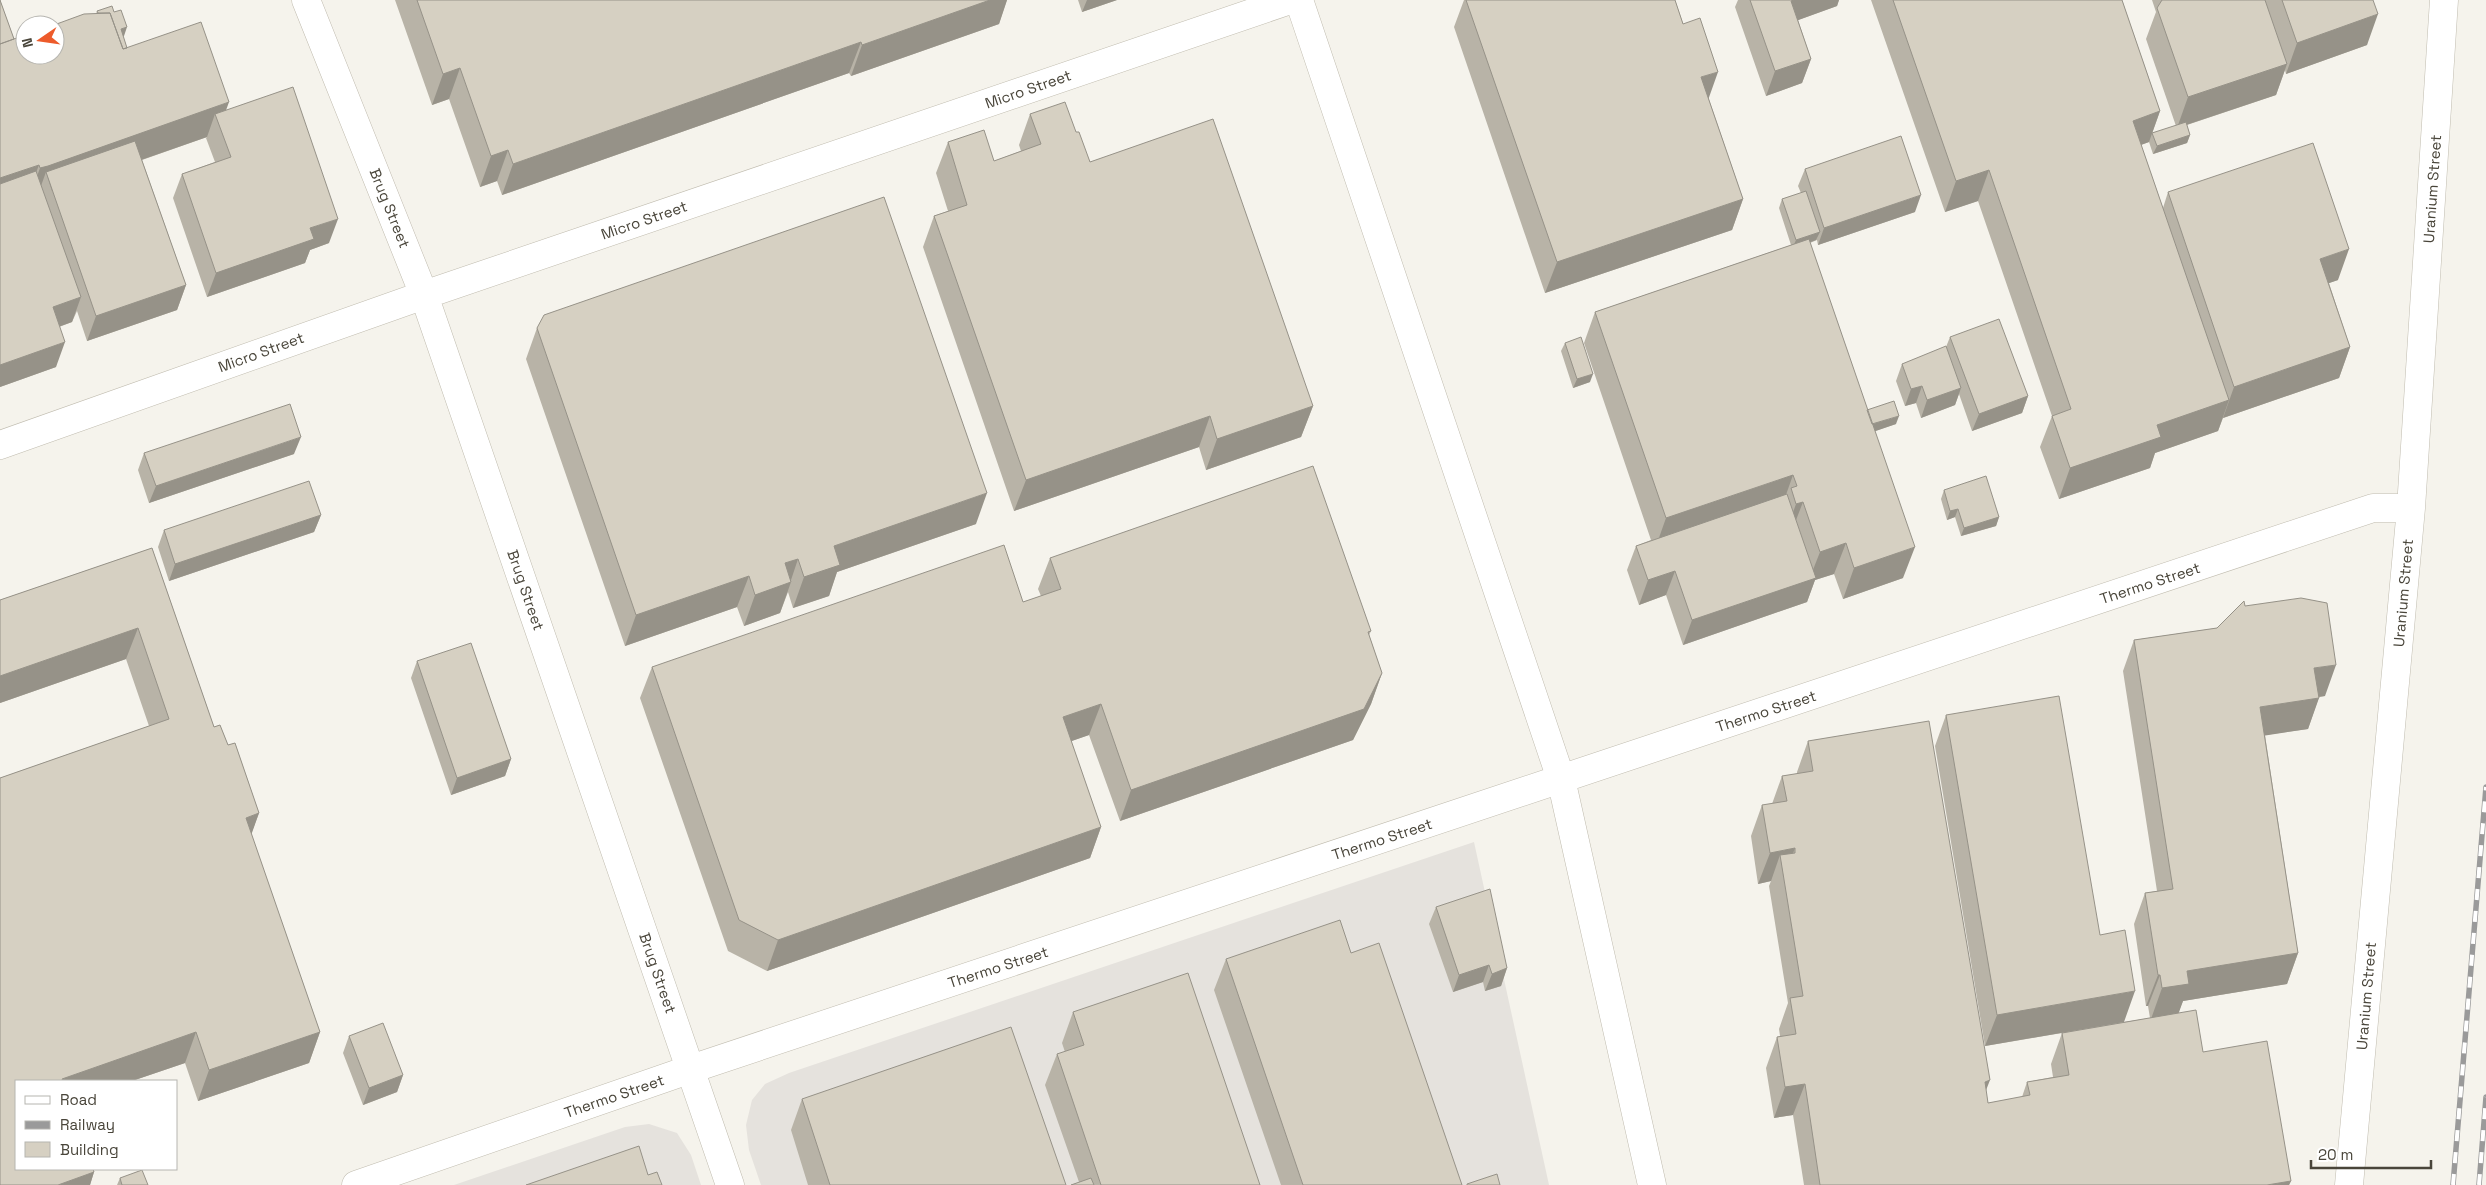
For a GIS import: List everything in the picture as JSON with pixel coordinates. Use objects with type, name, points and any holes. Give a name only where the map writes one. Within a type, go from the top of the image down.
[{"type":"street","name":"Brug Street","points":[[306,0],[424,294],[730,1185]]},
{"type":"street","name":"Micro Street","points":[[0,445],[424,294],[1290,0]]},
{"type":"street","points":[[1300,0],[1561,779],[1652,1185]]},
{"type":"street","name":"Uranium Street","points":[[2349,1185],[2411,508],[2444,0]]},
{"type":"street","name":"Thermo Street","points":[[356,1185],[691,1069],[2373,508],[2411,508]]},
{"type":"shaded area","points":[[1474,842],[1549,1185],[761,1185],[749,1150],[746,1125],[752,1100],[765,1084],[789,1073]]},
{"type":"shaded area","points":[[649,1124],[677,1133],[691,1155],[701,1185],[454,1185],[625,1127]]},
{"type":"building","points":[[0,0],[14,39],[0,44]]},
{"type":"building","points":[[417,0],[990,0],[862,45],[861,42],[513,164],[508,150],[491,156],[460,68],[443,74]]},
{"type":"building","points":[[1466,0],[1675,0],[1683,24],[1700,18],[1718,72],[1701,77],[1743,199],[1557,262]]},
{"type":"building","points":[[1750,0],[1794,0],[1791,1],[1811,59],[1775,71]]},
{"type":"building","points":[[1893,0],[2122,0],[2160,111],[2133,121],[2229,400],[2157,425],[2161,437],[2070,468],[2052,416],[2071,409],[1989,170],[1956,181]]},
{"type":"building","points":[[2162,0],[2265,0],[2287,64],[2188,97],[2157,8]]},
{"type":"building","points":[[2282,0],[2373,0],[2378,14],[2297,43]]},
{"type":"building","points":[[112,6],[114,12],[121,10],[127,27],[121,29],[127,48],[123,49],[110,13],[98,13],[97,11]]},
{"type":"building","points":[[110,13],[123,49],[201,22],[229,102],[48,166],[40,168],[39,165],[0,178],[0,44],[15,39],[15,65],[65,65],[65,21],[84,14]]},
{"type":"building","points":[[293,87],[338,219],[310,228],[314,239],[216,273],[182,174],[231,157],[215,114]]},
{"type":"building","points":[[1065,102],[1090,162],[1213,119],[1313,406],[1217,439],[1210,416],[1026,480],[934,216],[967,205],[948,142],[984,130],[994,161],[1041,144],[1030,114]]},
{"type":"building","points":[[2186,122],[2190,135],[2157,146],[2152,133]]},
{"type":"building","points":[[1901,136],[1921,195],[1824,228],[1805,169]]},
{"type":"building","points":[[135,141],[186,285],[96,316],[46,172]]},
{"type":"building","points":[[2313,143],[2349,249],[2320,259],[2350,347],[2234,387],[2168,192]]},
{"type":"building","points":[[36,171],[81,297],[53,307],[65,342],[0,365],[0,184]]},
{"type":"building","points":[[1806,191],[1820,232],[1796,240],[1782,199]]},
{"type":"building","points":[[884,197],[987,493],[834,546],[840,565],[804,577],[798,559],[785,563],[791,582],[755,595],[749,576],[636,615],[537,328],[544,315]]},
{"type":"building","points":[[1809,239],[1915,547],[1854,568],[1846,543],[1820,552],[1803,502],[1796,504],[1791,488],[1797,486],[1793,475],[1666,518],[1595,312]]},
{"type":"building","points":[[1999,319],[2028,396],[1979,414],[1950,337]]},
{"type":"building","points":[[1581,337],[1593,374],[1577,379],[1565,343]]},
{"type":"building","points":[[1946,346],[1961,388],[1927,400],[1922,386],[1911,389],[1902,364]]},
{"type":"building","points":[[1894,401],[1899,416],[1872,424],[1867,410]]},
{"type":"building","points":[[290,404],[301,437],[156,486],[144,453]]},
{"type":"building","points":[[1313,466],[1371,631],[1368,632],[1382,673],[1364,709],[1131,790],[1101,704],[1063,717],[1101,827],[778,940],[739,920],[652,667],[1004,545],[1023,602],[1061,589],[1050,558]]},
{"type":"building","points":[[1986,476],[1999,517],[1964,528],[1958,509],[1950,511],[1944,490]]},
{"type":"building","points":[[309,481],[321,515],[175,564],[164,530]]},
{"type":"building","points":[[1787,494],[1816,578],[1692,620],[1675,571],[1648,580],[1636,546]]},
{"type":"building","points":[[152,548],[214,727],[220,725],[228,745],[235,743],[259,813],[246,818],[320,1032],[209,1070],[196,1032],[62,1080],[15,1080],[15,1170],[93,1170],[94,1172],[58,1185],[0,1185],[0,778],[169,719],[138,628],[0,676],[0,600]]},
{"type":"building","points":[[2301,598],[2327,603],[2336,665],[2314,668],[2319,698],[2260,707],[2298,953],[2187,971],[2189,984],[2162,988],[2160,975],[2158,975],[2145,893],[2173,889],[2134,640],[2217,628],[2244,601],[2245,606]]},
{"type":"building","points":[[471,643],[511,759],[457,778],[417,661]]},
{"type":"building","points":[[2059,696],[2100,935],[2125,930],[2135,991],[1997,1015],[1946,715]]},
{"type":"building","points":[[1929,721],[1990,1080],[1985,1082],[1988,1103],[2030,1095],[2027,1082],[2069,1075],[2062,1033],[2196,1010],[2203,1052],[2267,1041],[2291,1181],[2267,1185],[1820,1185],[1805,1084],[1785,1087],[1777,1037],[1796,1034],[1790,998],[1803,996],[1780,855],[1795,853],[1795,848],[1770,853],[1762,805],[1787,801],[1782,776],[1813,771],[1808,741]]},
{"type":"building","points":[[1490,889],[1507,968],[1492,974],[1489,965],[1459,975],[1436,907]]},
{"type":"building","points":[[1340,920],[1351,953],[1379,943],[1462,1185],[1303,1185],[1226,959]]},
{"type":"building","points":[[1188,973],[1260,1185],[1101,1185],[1057,1054],[1084,1045],[1073,1012]]},
{"type":"building","points":[[383,1023],[403,1075],[369,1088],[349,1036]]},
{"type":"building","points":[[1011,1027],[1066,1185],[830,1185],[802,1099]]},
{"type":"building","points":[[639,1146],[648,1175],[657,1172],[662,1185],[526,1185]]},
{"type":"building","points":[[142,1170],[148,1185],[122,1185],[120,1178]]},
{"type":"building","points":[[1497,1174],[1500,1185],[1467,1185],[1467,1184]]},
{"type":"building","points":[[1091,1178],[1094,1185],[1071,1185]]},
{"type":"railway","points":[[2453,1185],[2486,787]]},
{"type":"railway","points":[[2479,1185],[2486,1097]]}]
